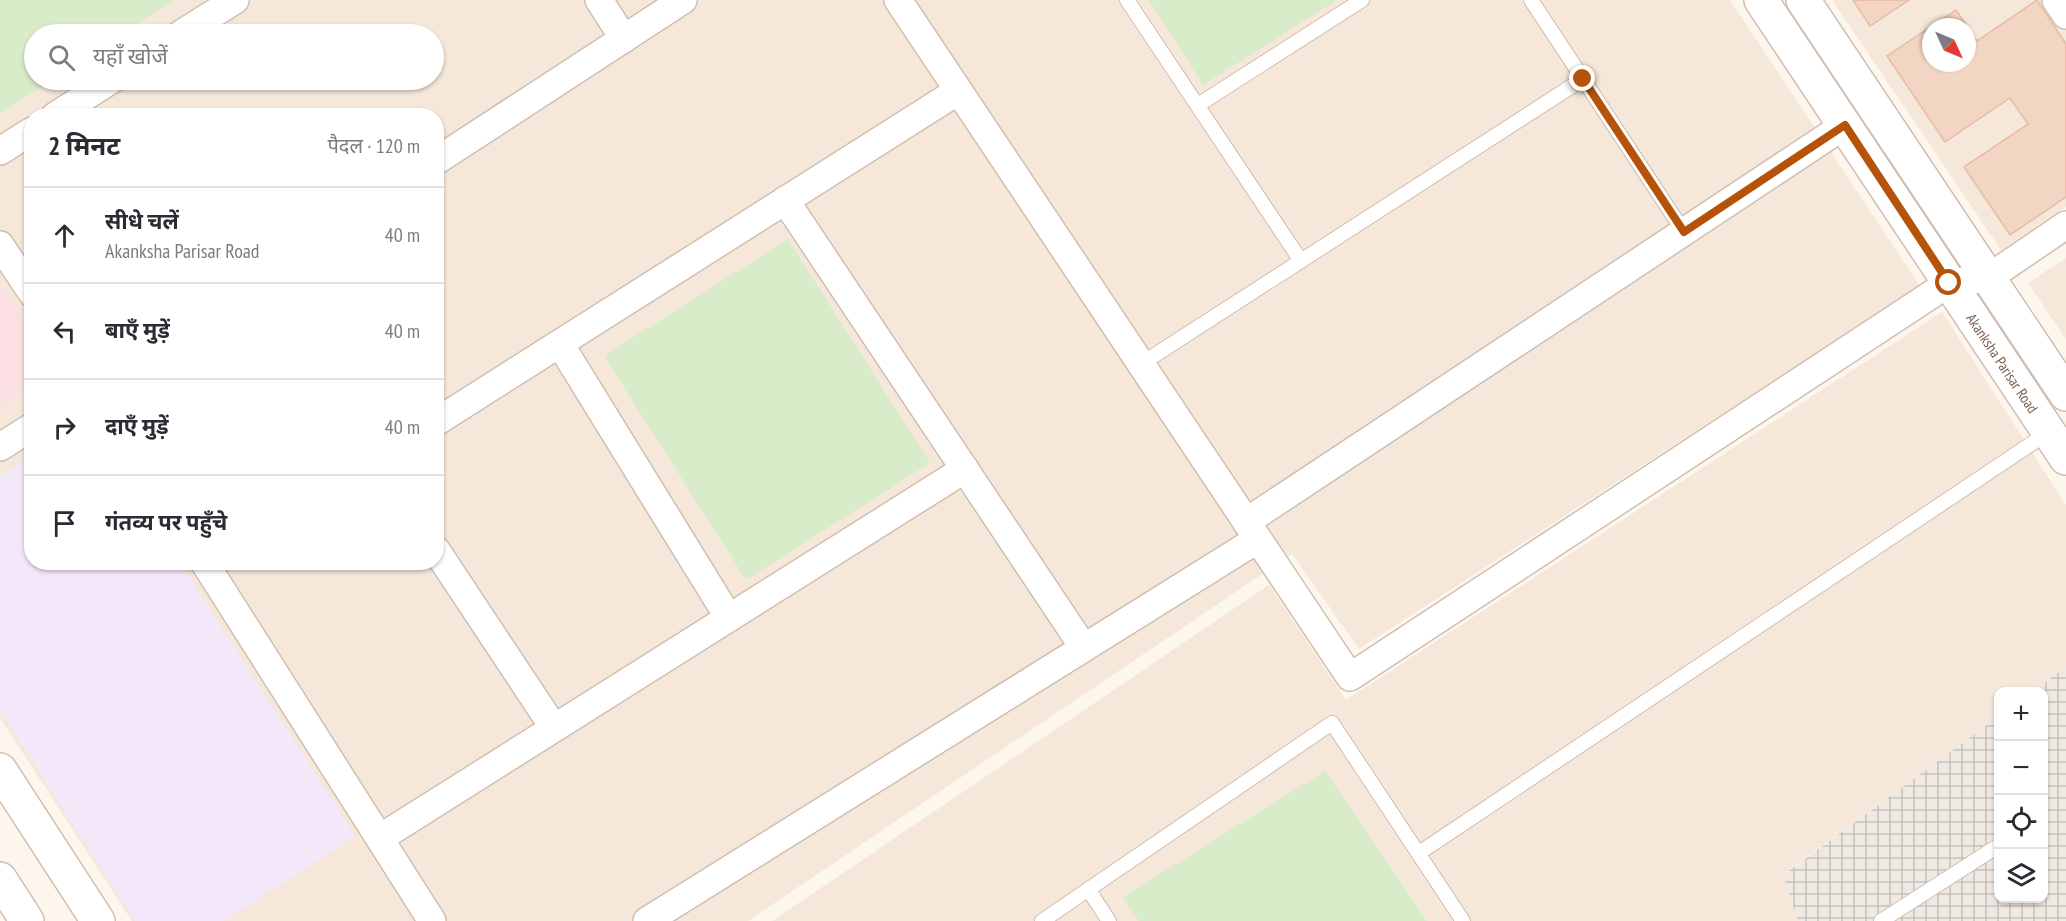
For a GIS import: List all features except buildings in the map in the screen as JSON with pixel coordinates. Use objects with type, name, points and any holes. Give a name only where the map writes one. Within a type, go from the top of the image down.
[{"type":"street","points":[[197,24],[235,0]]},
{"type":"street","points":[[599,0],[624,39]]},
{"type":"street","points":[[444,156],[683,0]]},
{"type":"street","points":[[897,0],[1350,677],[1949,283],[1989,278],[2066,225]]},
{"type":"street","name":"Akanksha Parisar Road","points":[[1761,0],[2057,445]]},
{"type":"street","points":[[1803,0],[2066,394]]},
{"type":"street","points":[[2056,0],[2066,15]]},
{"type":"street","points":[[67,108],[95,90]]},
{"type":"street","points":[[444,417],[958,91]]},
{"type":"street","points":[[647,921],[1084,648],[1684,232],[1845,125]]},
{"type":"street","points":[[0,151],[24,135]]},
{"type":"street","points":[[785,200],[1084,648]]},
{"type":"street","points":[[0,245],[24,281]]},
{"type":"street","points":[[560,344],[729,618]]},
{"type":"street","points":[[0,447],[24,432]]},
{"type":"street","points":[[380,838],[965,469]]},
{"type":"street","points":[[444,562],[554,728]]},
{"type":"street","points":[[209,570],[432,921]]},
{"type":"street","points":[[0,770],[98,921]]},
{"type":"street","points":[[0,879],[27,921]]},
{"type":"lane","points":[[1127,0],[1301,261]]},
{"type":"lane","points":[[1198,105],[1362,0]]},
{"type":"lane","points":[[1531,0],[1684,232]]},
{"type":"lane","points":[[1141,364],[1583,79]]},
{"type":"lane","points":[[1419,853],[2057,445]]},
{"type":"lane","points":[[1042,921],[1332,723],[1463,921]]},
{"type":"lane","points":[[1881,921],[1994,849]]},
{"type":"lane","points":[[1089,889],[1109,921]]},
{"type":"shaded area","points":[[0,0],[1730,0],[1920,286],[1359,649],[1292,554],[748,921],[132,921],[0,718]]},
{"type":"shaded area","points":[[1832,0],[2066,0],[2066,207],[2001,250]]},
{"type":"shaded area","points":[[2066,258],[2066,339],[2028,283]]},
{"type":"shaded area","points":[[0,285],[24,321],[24,390],[0,406]]},
{"type":"shaded area","points":[[1942,312],[2066,505],[2066,667],[2038,687],[1994,687],[1994,720],[1783,874],[1798,921],[772,921],[1269,585],[1346,700]]},
{"type":"shaded area","points":[[24,461],[24,570],[184,570],[355,836],[224,921],[135,921],[0,710],[0,477]]},
{"type":"shaded area","points":[[2066,667],[2066,921],[1798,921],[1783,875],[1994,720],[1994,903],[2048,903],[2048,687],[2038,687]]},
{"type":"green space","points":[[0,0],[174,0],[137,24],[24,24],[24,90],[36,90],[0,113]]},
{"type":"green space","points":[[1149,0],[1337,0],[1203,85]]},
{"type":"green space","points":[[788,239],[930,463],[746,580],[604,356]]},
{"type":"green space","points":[[1325,771],[1427,921],[1139,921],[1123,897]]},
{"type":"route","points":[[1583,79],[1684,232],[1845,125],[1949,283]]}]
